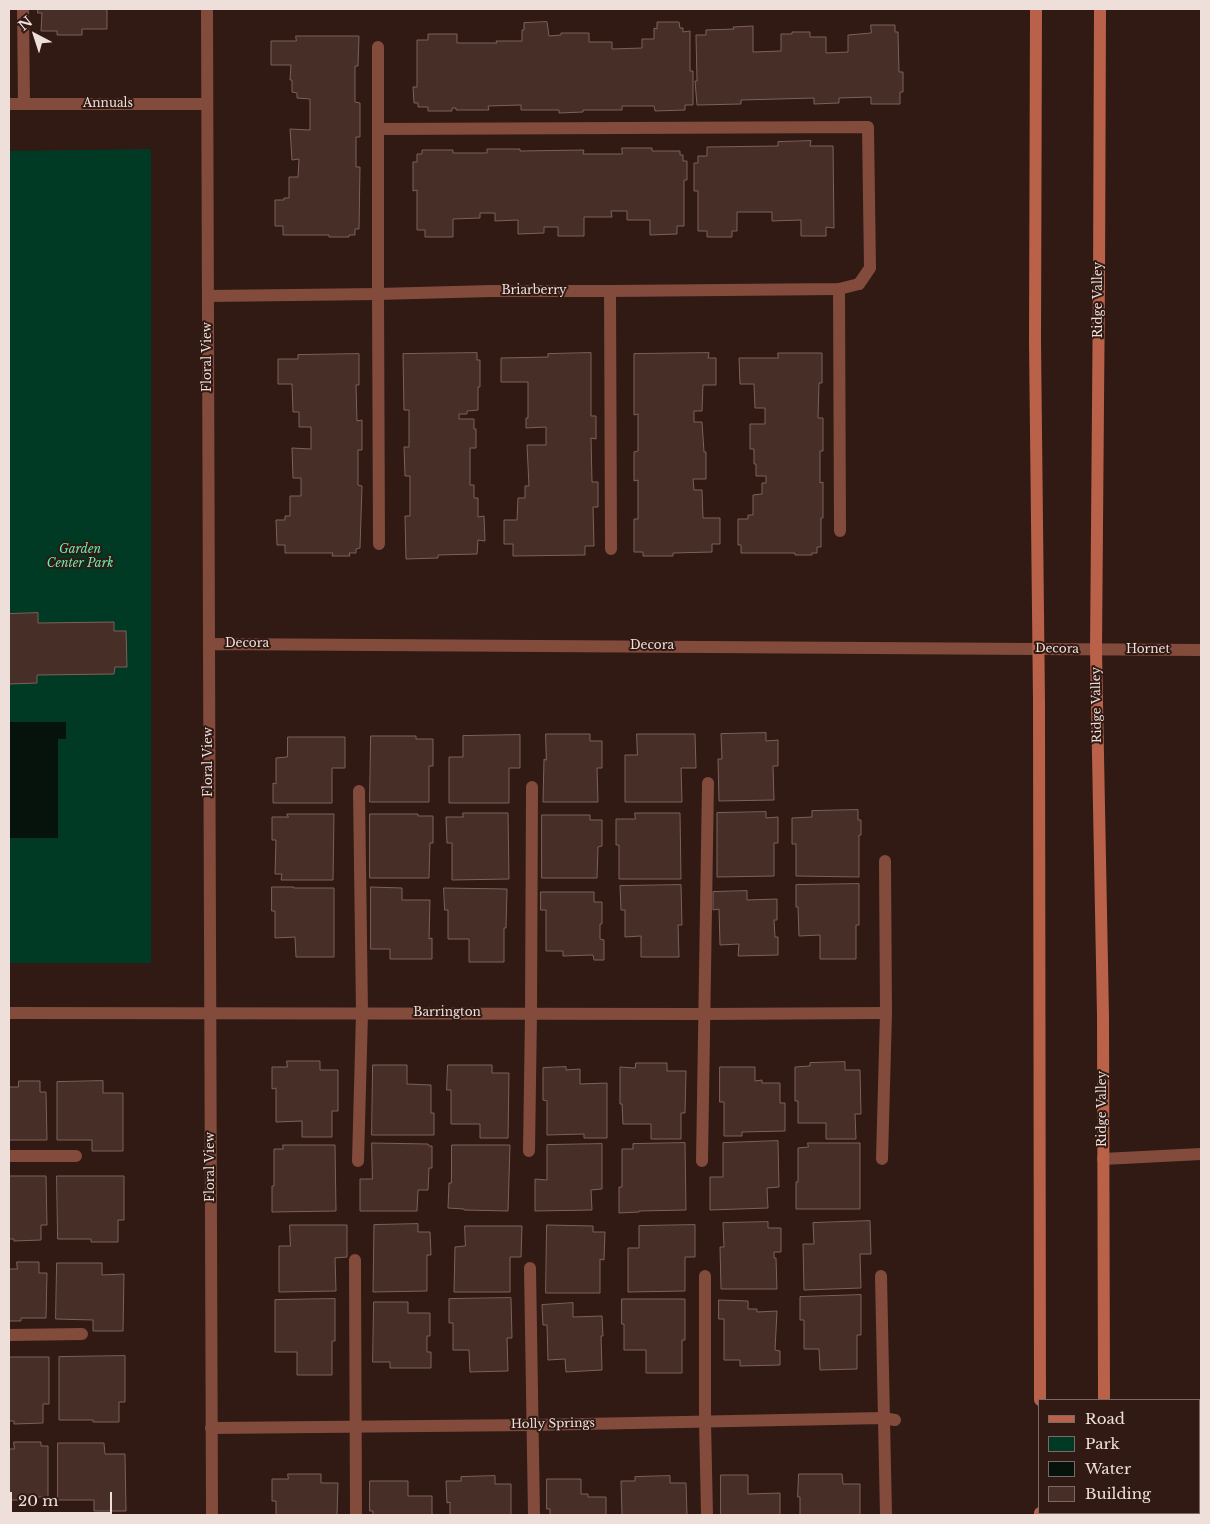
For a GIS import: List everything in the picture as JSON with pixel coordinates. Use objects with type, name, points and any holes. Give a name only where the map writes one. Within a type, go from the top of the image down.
[{"type":"main road","points":[[1036,9],[1035,342],[1038,649],[1040,1399]]},
{"type":"main road","name":"Ridge Valley","points":[[1100,9],[1096,650],[1103,1016],[1104,1399]]},
{"type":"street","points":[[23,9],[24,104]]},
{"type":"street","name":"Floral View","points":[[207,9],[212,1515]]},
{"type":"street","points":[[378,47],[379,544]]},
{"type":"street","name":"Annuals","points":[[9,104],[207,104]]},
{"type":"street","name":"Briarberry","points":[[208,296],[491,291],[610,292],[839,289],[859,284],[870,268],[868,127],[378,130]]},
{"type":"street","points":[[839,289],[840,531]]},
{"type":"street","points":[[610,292],[612,549]]},
{"type":"street","name":"Decora","points":[[209,644],[1096,650]]},
{"type":"street","name":"Hornet","points":[[1096,650],[1201,650]]},
{"type":"street","points":[[702,1161],[708,783]]},
{"type":"street","points":[[529,1152],[532,787]]},
{"type":"street","points":[[358,1161],[362,1012],[359,791]]},
{"type":"street","points":[[882,1159],[886,1012],[885,861]]},
{"type":"street","name":"Barrington","points":[[9,1013],[362,1012],[704,1014],[886,1012]]},
{"type":"street","points":[[1103,1159],[1201,1154]]},
{"type":"street","points":[[9,1156],[76,1156]]},
{"type":"street","points":[[356,1260],[356,1515]]},
{"type":"street","points":[[530,1268],[534,1515]]},
{"type":"street","points":[[705,1276],[707,1515]]},
{"type":"street","points":[[881,1276],[889,1419],[886,1515]]},
{"type":"street","points":[[9,1335],[82,1334]]},
{"type":"street","name":"Holly Springs","points":[[211,1428],[889,1419]]},
{"type":"green space","name":"Garden Center Park","points":[[151,149],[151,963],[9,963],[9,151]]},
{"type":"water","points":[[9,722],[66,722],[66,739],[58,739],[58,838],[9,838]]},
{"type":"building","points":[[38,9],[107,9],[107,29],[82,29],[82,35],[57,35],[57,31],[41,31],[42,13],[38,13]]},
{"type":"building","points":[[547,22],[549,36],[561,35],[561,33],[589,33],[589,42],[612,42],[612,49],[642,48],[642,39],[654,39],[654,28],[657,29],[657,22],[679,22],[683,32],[690,31],[690,71],[693,71],[693,105],[685,105],[685,110],[655,111],[654,106],[622,106],[622,110],[583,110],[583,112],[559,113],[559,110],[521,110],[521,105],[488,106],[489,110],[456,110],[456,108],[452,108],[452,111],[428,111],[428,107],[418,107],[418,103],[414,103],[413,87],[417,87],[417,40],[428,40],[428,34],[457,34],[457,43],[522,41],[524,23]]},
{"type":"building","points":[[871,25],[895,25],[895,32],[898,32],[899,72],[903,72],[903,92],[900,92],[900,104],[871,104],[871,97],[839,98],[839,103],[814,104],[814,98],[741,100],[741,104],[697,105],[695,81],[697,81],[696,35],[706,35],[706,30],[753,26],[753,52],[781,51],[781,34],[810,32],[810,37],[826,37],[826,53],[848,52],[848,35],[871,33]]},
{"type":"building","points":[[296,36],[359,36],[358,66],[355,66],[355,102],[360,103],[360,137],[356,137],[356,167],[360,167],[359,229],[355,229],[355,235],[349,235],[349,237],[283,235],[283,226],[275,226],[275,200],[289,198],[289,177],[298,177],[299,159],[292,160],[290,129],[310,130],[310,99],[297,98],[297,93],[292,92],[292,80],[290,80],[291,65],[271,65],[271,41],[296,41]]},
{"type":"building","points":[[811,141],[810,146],[833,146],[834,228],[826,227],[826,236],[801,236],[801,220],[772,221],[772,212],[737,212],[737,231],[732,231],[732,237],[707,237],[707,231],[698,231],[698,191],[694,191],[694,163],[698,163],[698,156],[707,156],[707,147],[778,146],[778,142]]},
{"type":"building","points":[[622,148],[652,148],[652,151],[680,151],[680,155],[683,155],[683,161],[687,161],[687,180],[684,180],[684,226],[677,226],[677,234],[650,235],[650,220],[627,220],[627,211],[611,211],[612,217],[584,217],[584,236],[558,236],[558,227],[544,227],[544,233],[518,234],[518,220],[495,221],[495,213],[480,213],[480,218],[453,219],[453,237],[425,237],[425,230],[417,230],[417,190],[413,191],[413,162],[417,162],[417,154],[422,154],[422,150],[453,150],[453,153],[487,153],[487,149],[520,149],[520,151],[584,150],[583,154],[622,154]]},
{"type":"building","points":[[477,353],[477,360],[480,360],[478,410],[467,411],[467,414],[459,414],[459,419],[474,419],[476,448],[470,448],[470,485],[474,485],[474,498],[478,498],[478,517],[484,516],[485,541],[478,540],[477,554],[438,555],[438,558],[406,559],[405,516],[410,516],[410,476],[405,476],[404,447],[409,447],[409,410],[404,410],[403,354]]},
{"type":"building","points":[[591,353],[591,416],[596,416],[596,439],[591,438],[592,482],[598,482],[598,507],[593,507],[594,546],[585,546],[585,555],[513,556],[513,544],[504,544],[504,520],[517,520],[518,498],[525,498],[525,486],[529,486],[527,445],[546,445],[546,427],[526,428],[526,418],[528,418],[528,382],[501,382],[501,358],[548,357],[548,354]]},
{"type":"building","points":[[709,353],[708,358],[716,358],[716,385],[703,385],[702,411],[694,411],[694,422],[702,422],[704,452],[706,452],[706,479],[693,479],[694,490],[702,490],[703,518],[720,518],[720,544],[712,544],[712,552],[673,553],[673,556],[643,556],[643,552],[634,552],[634,519],[638,519],[638,480],[634,481],[634,452],[638,451],[638,414],[634,415],[634,354]]},
{"type":"building","points":[[778,353],[822,353],[822,383],[819,383],[818,418],[823,418],[823,451],[820,451],[820,483],[823,482],[823,518],[821,518],[821,547],[817,547],[817,553],[812,553],[812,555],[795,555],[795,553],[741,553],[741,545],[738,545],[738,519],[748,519],[748,515],[753,515],[753,495],[762,494],[762,483],[766,483],[766,476],[756,476],[754,449],[750,449],[750,424],[765,424],[765,408],[755,408],[754,384],[740,384],[739,358],[778,358]]},
{"type":"building","points":[[359,354],[359,385],[356,385],[357,421],[362,420],[362,450],[358,450],[358,485],[362,486],[360,548],[356,549],[356,553],[349,553],[350,556],[332,556],[333,553],[285,553],[285,545],[277,545],[276,520],[285,520],[285,516],[290,516],[290,496],[301,496],[301,478],[293,478],[292,448],[311,449],[311,427],[299,427],[299,412],[293,412],[292,384],[278,384],[278,359],[298,359],[298,355]]},
{"type":"building","points":[[38,613],[38,623],[114,622],[114,631],[126,631],[127,667],[115,667],[114,674],[37,675],[37,683],[9,684],[9,614]]},
{"type":"building","points":[[766,733],[766,741],[778,740],[778,766],[773,766],[774,800],[719,801],[718,759],[722,759],[721,734]]},
{"type":"building","points":[[546,734],[590,734],[590,741],[602,741],[602,768],[597,768],[598,802],[543,802]]},
{"type":"building","points":[[637,734],[695,734],[696,768],[681,768],[682,802],[625,802],[625,755],[637,755]]},
{"type":"building","points":[[520,735],[520,768],[509,768],[509,803],[449,803],[449,757],[463,757],[463,736]]},
{"type":"building","points":[[371,736],[416,736],[416,739],[433,739],[433,766],[429,766],[429,802],[370,802]]},
{"type":"building","points":[[288,737],[345,737],[345,768],[332,768],[332,803],[273,803],[273,783],[276,784],[276,758],[287,757]]},
{"type":"building","points":[[858,810],[858,820],[861,820],[859,877],[796,876],[796,844],[792,844],[792,818],[812,817],[812,811]]},
{"type":"building","points":[[766,812],[766,818],[778,817],[778,843],[774,843],[774,876],[717,877],[717,813]]},
{"type":"building","points":[[463,813],[508,813],[509,879],[452,880],[452,843],[447,843],[446,817],[463,817]]},
{"type":"building","points":[[635,813],[680,813],[681,879],[619,879],[619,845],[616,845],[616,819],[635,819]]},
{"type":"building","points":[[287,814],[334,814],[333,880],[281,880],[282,874],[275,874],[276,840],[272,840],[272,817],[288,817]]},
{"type":"building","points":[[370,814],[418,814],[418,816],[433,816],[433,843],[430,843],[429,878],[370,878]]},
{"type":"building","points":[[542,815],[590,815],[590,820],[602,820],[602,846],[598,847],[597,878],[542,878]]},
{"type":"building","points":[[859,884],[859,925],[856,925],[856,959],[820,959],[820,935],[799,936],[796,885]]},
{"type":"building","points":[[681,885],[682,925],[678,925],[679,957],[641,957],[641,936],[625,937],[625,910],[621,910],[620,886]]},
{"type":"building","points":[[272,887],[334,888],[334,957],[296,957],[295,937],[275,938],[275,911],[272,911]]},
{"type":"building","points":[[371,887],[402,888],[402,900],[430,900],[429,939],[432,938],[432,959],[390,959],[390,949],[371,949]]},
{"type":"building","points":[[444,888],[507,889],[504,962],[469,962],[469,939],[448,939],[448,910],[445,910]]},
{"type":"building","points":[[747,891],[747,900],[777,899],[777,920],[774,920],[775,937],[778,937],[778,955],[738,956],[739,944],[720,945],[719,909],[713,910],[713,892]]},
{"type":"building","points":[[541,892],[594,892],[594,902],[602,902],[600,939],[604,940],[604,960],[594,960],[593,955],[563,956],[563,951],[546,951],[546,910],[541,910]]},
{"type":"building","points":[[287,1061],[320,1061],[320,1070],[338,1070],[338,1111],[332,1111],[332,1137],[302,1137],[302,1121],[276,1122],[276,1088],[272,1089],[272,1067],[287,1067]]},
{"type":"building","points":[[845,1062],[845,1070],[860,1070],[861,1114],[855,1114],[856,1139],[826,1139],[826,1123],[798,1123],[798,1101],[795,1101],[795,1067],[810,1066],[810,1063]]},
{"type":"building","points":[[636,1063],[667,1063],[667,1071],[686,1071],[685,1113],[681,1113],[681,1139],[651,1139],[651,1124],[623,1124],[622,1104],[620,1104],[620,1067],[635,1068]]},
{"type":"building","points":[[373,1065],[407,1065],[407,1084],[431,1085],[431,1113],[434,1113],[434,1135],[372,1135]]},
{"type":"building","points":[[448,1065],[492,1065],[492,1073],[509,1073],[508,1138],[480,1138],[480,1124],[451,1124],[451,1090],[447,1090]]},
{"type":"building","points":[[566,1067],[566,1070],[580,1069],[580,1084],[607,1083],[607,1138],[584,1138],[584,1134],[547,1135],[547,1101],[543,1100],[543,1068]]},
{"type":"building","points":[[720,1067],[755,1067],[755,1081],[762,1080],[762,1083],[780,1083],[780,1103],[785,1103],[785,1131],[742,1132],[742,1136],[724,1136],[724,1102],[720,1102]]},
{"type":"building","points":[[19,1081],[40,1081],[40,1092],[46,1092],[47,1140],[9,1140],[9,1087],[18,1087]]},
{"type":"building","points":[[103,1081],[103,1093],[123,1093],[123,1151],[92,1151],[92,1140],[57,1140],[57,1082]]},
{"type":"building","points":[[778,1141],[779,1187],[767,1188],[768,1208],[710,1210],[710,1177],[723,1177],[723,1143]]},
{"type":"building","points":[[372,1143],[428,1144],[432,1146],[432,1168],[429,1168],[428,1190],[418,1190],[417,1211],[360,1211],[360,1179],[372,1179]]},
{"type":"building","points":[[685,1143],[686,1210],[619,1213],[619,1187],[622,1187],[622,1149],[633,1149],[633,1144]]},
{"type":"building","points":[[808,1143],[860,1143],[860,1209],[796,1209],[798,1148],[808,1147]]},
{"type":"building","points":[[602,1144],[602,1189],[591,1190],[592,1210],[535,1211],[535,1179],[547,1180],[547,1145]]},
{"type":"building","points":[[283,1145],[335,1145],[336,1211],[272,1212],[274,1149],[283,1149]]},
{"type":"building","points":[[452,1145],[510,1145],[508,1211],[448,1208]]},
{"type":"building","points":[[9,1176],[46,1176],[47,1225],[41,1225],[41,1240],[14,1241],[14,1239],[9,1239]]},
{"type":"building","points":[[57,1176],[124,1176],[124,1220],[118,1220],[118,1242],[91,1242],[91,1239],[58,1239]]},
{"type":"building","points":[[870,1221],[871,1254],[860,1254],[861,1288],[804,1290],[803,1244],[814,1244],[813,1223]]},
{"type":"building","points":[[768,1222],[768,1228],[781,1228],[781,1252],[774,1252],[774,1258],[776,1258],[777,1289],[721,1289],[720,1247],[724,1247],[723,1223]]},
{"type":"building","points":[[418,1224],[418,1232],[430,1232],[431,1255],[427,1255],[427,1291],[373,1292],[374,1225]]},
{"type":"building","points":[[290,1225],[347,1225],[347,1257],[335,1258],[336,1291],[279,1292],[279,1246],[290,1246]]},
{"type":"building","points":[[547,1225],[593,1226],[593,1232],[605,1232],[604,1260],[600,1259],[600,1293],[546,1293]]},
{"type":"building","points":[[695,1225],[695,1257],[685,1257],[685,1291],[628,1292],[628,1248],[639,1248],[639,1226]]},
{"type":"building","points":[[465,1226],[522,1226],[521,1257],[510,1257],[510,1292],[454,1292],[455,1247],[465,1246]]},
{"type":"building","points":[[17,1262],[39,1262],[39,1273],[47,1273],[46,1318],[21,1318],[21,1321],[9,1321],[9,1269],[17,1269]]},
{"type":"building","points":[[57,1263],[102,1263],[102,1275],[124,1274],[123,1331],[93,1331],[93,1320],[56,1319]]},
{"type":"building","points":[[861,1295],[861,1335],[857,1335],[857,1369],[820,1370],[819,1349],[804,1349],[804,1320],[800,1320],[800,1297]]},
{"type":"building","points":[[511,1298],[512,1338],[507,1338],[508,1371],[470,1372],[469,1350],[453,1350],[453,1323],[449,1323],[449,1299]]},
{"type":"building","points":[[335,1299],[335,1341],[332,1341],[332,1375],[297,1375],[297,1352],[275,1352],[275,1300]]},
{"type":"building","points":[[622,1299],[685,1299],[685,1340],[682,1340],[682,1373],[646,1373],[646,1350],[624,1350]]},
{"type":"building","points":[[719,1300],[748,1301],[748,1309],[757,1309],[757,1312],[777,1311],[775,1350],[780,1351],[780,1365],[740,1366],[740,1360],[724,1360],[724,1319],[719,1319]]},
{"type":"building","points":[[374,1302],[408,1302],[408,1313],[430,1313],[430,1336],[427,1336],[427,1352],[431,1352],[431,1368],[390,1368],[390,1362],[373,1362]]},
{"type":"building","points":[[573,1303],[573,1317],[602,1316],[602,1370],[566,1372],[565,1359],[548,1360],[547,1325],[543,1325],[542,1305]]},
{"type":"building","points":[[125,1356],[125,1402],[119,1402],[119,1422],[59,1420],[59,1357]]},
{"type":"building","points":[[9,1357],[49,1357],[49,1404],[43,1404],[43,1423],[14,1424],[14,1421],[9,1421]]},
{"type":"building","points":[[14,1442],[41,1442],[41,1446],[48,1446],[48,1497],[21,1497],[22,1500],[9,1500],[9,1449],[14,1449]]},
{"type":"building","points":[[58,1443],[104,1443],[105,1454],[125,1454],[126,1511],[94,1511],[94,1500],[58,1500]]},
{"type":"building","points":[[288,1474],[321,1474],[321,1483],[338,1483],[337,1515],[276,1515],[276,1501],[272,1501],[272,1479],[288,1479]]},
{"type":"building","points":[[799,1474],[842,1474],[843,1484],[860,1484],[860,1515],[800,1515],[800,1497],[798,1497]]},
{"type":"building","points":[[721,1475],[748,1475],[748,1494],[780,1493],[780,1515],[721,1515]]},
{"type":"building","points":[[495,1476],[495,1484],[511,1484],[511,1515],[450,1515],[450,1502],[447,1503],[446,1481],[461,1481],[461,1477]]},
{"type":"building","points":[[670,1476],[670,1483],[686,1483],[687,1515],[622,1515],[621,1481],[635,1481],[635,1477]]},
{"type":"building","points":[[547,1479],[581,1479],[581,1494],[588,1494],[588,1497],[606,1497],[606,1515],[550,1515],[550,1509],[547,1509]]},
{"type":"building","points":[[370,1481],[408,1481],[408,1496],[432,1496],[432,1514],[435,1515],[373,1515],[373,1511],[370,1511]]}]
